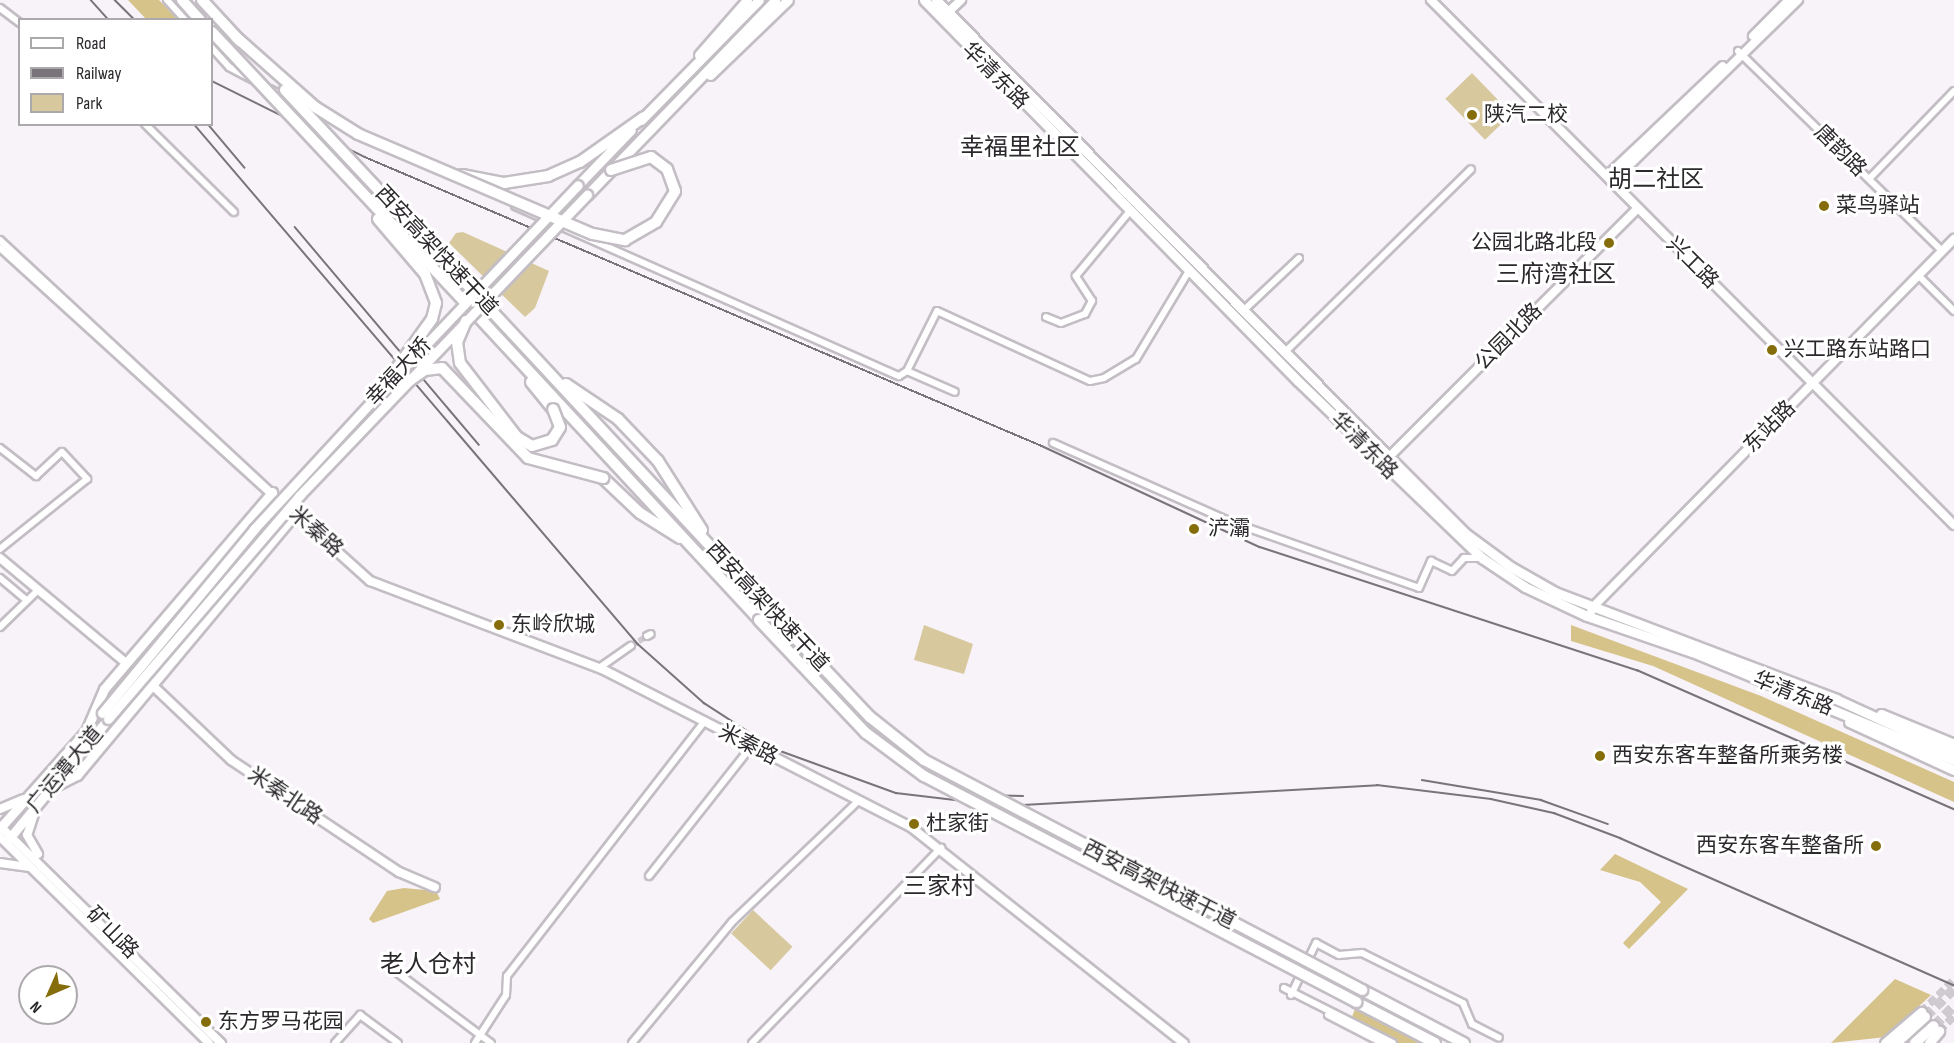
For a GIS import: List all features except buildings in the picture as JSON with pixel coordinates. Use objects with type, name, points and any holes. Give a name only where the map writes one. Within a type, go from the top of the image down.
[{"type":"highway","points":[[182,0],[198,18]]},
{"type":"highway","name":"西安高架快速干道","points":[[202,0],[870,717],[924,760],[1464,1043]]},
{"type":"highway","name":"西安高架快速干道","points":[[213,33],[866,733],[924,776],[1435,1043]]},
{"type":"highway","points":[[236,37],[336,122],[440,171],[593,234],[625,240],[656,222],[675,191],[667,169],[651,157],[611,170]]},
{"type":"highway","points":[[440,171],[504,183],[548,176],[589,156],[644,117]]},
{"type":"highway","points":[[310,138],[433,289],[432,319],[379,393]]},
{"type":"highway","points":[[466,321],[456,349],[463,371],[517,437],[532,446],[552,440],[560,427],[553,409],[491,329]]},
{"type":"highway","points":[[402,386],[425,370],[442,368],[528,458],[603,477],[640,513],[690,545]]},
{"type":"highway","points":[[552,375],[618,419],[658,461],[717,553]]},
{"type":"highway","points":[[1898,1043],[1913,1029],[1923,1014]]},
{"type":"highway","points":[[1915,1043],[1936,1028]]},
{"type":"highway","points":[[1921,1043],[1936,1028]]},
{"type":"main road","points":[[711,43],[747,0]]},
{"type":"main road","points":[[711,43],[759,0]]},
{"type":"main road","name":"幸福大桥","points":[[105,716],[299,496],[402,386],[775,0]]},
{"type":"main road","points":[[660,119],[788,0]]},
{"type":"main road","name":"华清东路","points":[[924,0],[944,16],[1243,312],[1385,461],[1465,533],[1511,567],[1593,607],[1836,699],[1908,736]]},
{"type":"main road","name":"华清东路","points":[[936,0],[944,16],[1130,211],[1191,268],[1482,558],[1525,587],[1589,617],[1813,703],[1908,736]]},
{"type":"main road","name":"幸福大桥","points":[[105,716],[269,513],[379,393],[688,72],[711,43]]},
{"type":"main road","points":[[86,731],[104,689],[271,493]]},
{"type":"main road","points":[[53,787],[77,775],[150,683],[295,513]]},
{"type":"main road","points":[[1836,699],[1954,744]]},
{"type":"main road","points":[[1813,703],[1954,770]]},
{"type":"main road","name":"广运潭大道","points":[[3,832],[28,796],[86,731],[105,716]]},
{"type":"main road","name":"广运潭大道","points":[[3,832],[43,799],[105,716]]},
{"type":"main road","points":[[1908,736],[1954,753]]},
{"type":"main road","points":[[1908,736],[1954,760]]},
{"type":"main road","points":[[1885,1043],[1923,1014]]},
{"type":"main road","points":[[1929,1043],[1936,1028]]},
{"type":"street","points":[[167,0],[183,18]]},
{"type":"street","points":[[944,16],[960,0]]},
{"type":"street","name":"兴工路","points":[[1431,0],[1611,178],[1637,209],[1954,525]]},
{"type":"street","points":[[1741,53],[1789,0]]},
{"type":"street","points":[[1611,178],[1798,0]]},
{"type":"street","points":[[0,8],[18,22]]},
{"type":"street","points":[[213,49],[230,67],[325,119]]},
{"type":"street","name":"唐韵路","points":[[1741,53],[1942,251]]},
{"type":"street","points":[[1869,179],[1954,91]]},
{"type":"street","points":[[148,126],[234,212]]},
{"type":"street","points":[[1284,353],[1471,169]]},
{"type":"street","points":[[501,200],[899,376],[908,371],[937,311],[1090,381],[1104,378],[1136,359],[1191,268]]},
{"type":"street","name":"公园北路","points":[[1385,461],[1637,209]]},
{"type":"street","points":[[1046,317],[1061,323],[1085,314],[1092,301],[1076,276],[1130,211]]},
{"type":"street","name":"东站路","points":[[1589,617],[1593,607],[1954,239]]},
{"type":"street","name":"米秦路","points":[[0,240],[271,493]]},
{"type":"street","name":"米秦路","points":[[0,248],[370,581],[599,668],[858,801],[940,849],[1184,1043]]},
{"type":"street","points":[[1243,312],[1299,258]]},
{"type":"street","points":[[1918,275],[1954,311]]},
{"type":"street","points":[[908,371],[954,392]]},
{"type":"street","points":[[1053,443],[1231,522],[1419,588],[1431,561],[1452,571],[1464,558],[1482,558]]},
{"type":"street","points":[[0,448],[36,476],[62,452],[87,479],[0,549]]},
{"type":"street","points":[[0,558],[126,663]]},
{"type":"street","points":[[0,578],[27,601]]},
{"type":"street","points":[[0,627],[38,590]]},
{"type":"street","points":[[599,668],[631,646]]},
{"type":"street","name":"米秦北路","points":[[150,683],[231,760],[399,872],[435,887]]},
{"type":"street","points":[[475,1043],[507,995],[507,976],[704,722]]},
{"type":"street","points":[[649,876],[751,747]]},
{"type":"street","points":[[0,809],[28,796]]},
{"type":"street","points":[[43,799],[27,836],[52,873]]},
{"type":"street","points":[[632,1043],[732,922],[858,801]]},
{"type":"street","name":"广运潭大道","points":[[0,849],[3,832]]},
{"type":"street","name":"矿山路","points":[[3,832],[52,873],[221,1043]]},
{"type":"street","name":"矿山路","points":[[3,832],[42,878],[209,1043]]},
{"type":"street","points":[[752,1043],[940,849]]},
{"type":"street","points":[[0,863],[21,863],[42,878]]},
{"type":"street","points":[[1292,994],[1316,942],[1339,955],[1362,953],[1463,1003],[1472,1024],[1499,1038]]},
{"type":"street","points":[[395,971],[491,1043]]},
{"type":"street","points":[[1283,990],[1393,1043]]},
{"type":"street","points":[[1292,994],[1382,1043]]},
{"type":"street","points":[[335,1043],[360,1015],[398,1043]]},
{"type":"green space","points":[[1472,73],[1512,114],[1485,140],[1445,99]]},
{"type":"green space","points":[[463,232],[549,271],[535,308],[525,317],[449,243],[456,233]]},
{"type":"green space","points":[[924,625],[973,644],[964,674],[914,660]]},
{"type":"green space","points":[[753,910],[792,947],[771,970],[731,933]]},
{"type":"shaded area","points":[[128,0],[159,0],[176,18],[145,18]]},
{"type":"shaded area","points":[[1571,625],[1761,696],[1954,782],[1954,802],[1653,666],[1571,641]]},
{"type":"shaded area","points":[[1615,854],[1688,889],[1629,949],[1623,943],[1661,902],[1640,882],[1600,870]]},
{"type":"shaded area","points":[[404,888],[436,891],[440,899],[373,923],[369,919],[387,891]]},
{"type":"shaded area","points":[[1895,979],[1931,995],[1886,1037],[1831,1043]]},
{"type":"shaded area","points":[[1355,1009],[1420,1043],[1395,1043],[1350,1022]]},
{"type":"tunnel","points":[[631,646],[647,636]]},
{"type":"tunnel","points":[[1921,1012],[1954,980]]},
{"type":"tunnel","points":[[1925,1017],[1954,989]]},
{"type":"tunnel","points":[[1934,1026],[1954,1006]]},
{"type":"tunnel","points":[[1939,1031],[1954,1016]]},
{"type":"railway","points":[[91,0],[107,18]]},
{"type":"railway","points":[[115,0],[133,18]]},
{"type":"railway","points":[[213,81],[365,157],[1042,446],[1260,547],[1637,670],[1954,809]]},
{"type":"railway","points":[[196,126],[638,644],[704,703],[775,749],[896,793],[1005,806],[1377,785],[1491,799],[1554,813],[1620,838],[1954,985]]},
{"type":"railway","points":[[210,126],[245,168]]},
{"type":"railway","points":[[295,227],[479,445]]},
{"type":"railway","points":[[1422,780],[1541,800],[1608,824]]},
{"type":"railway","points":[[981,795],[1023,796]]},
{"type":"place","name":"陕汽二校","points":[[1472,115]]},
{"type":"place","name":"菜鸟驿站","points":[[1824,206]]},
{"type":"place","name":"公园北路北段","points":[[1609,243]]},
{"type":"place","name":"兴工路东站路口","points":[[1772,350]]},
{"type":"place","name":"浐灞","points":[[1194,529]]},
{"type":"place","name":"东岭欣城","points":[[499,625]]},
{"type":"place","name":"西安东客车整备所乘务楼","points":[[1600,756]]},
{"type":"place","name":"杜家街","points":[[914,824]]},
{"type":"place","name":"西安东客车整备所","points":[[1876,846]]},
{"type":"place","name":"东方罗马花园","points":[[206,1022]]},
{"type":"district","name":"幸福里社区","points":[[1020,148]]},
{"type":"district","name":"胡二社区","points":[[1656,180]]},
{"type":"district","name":"三府湾社区","points":[[1556,275]]},
{"type":"district","name":"三家村","points":[[939,887]]},
{"type":"district","name":"老人仓村","points":[[428,965]]}]
